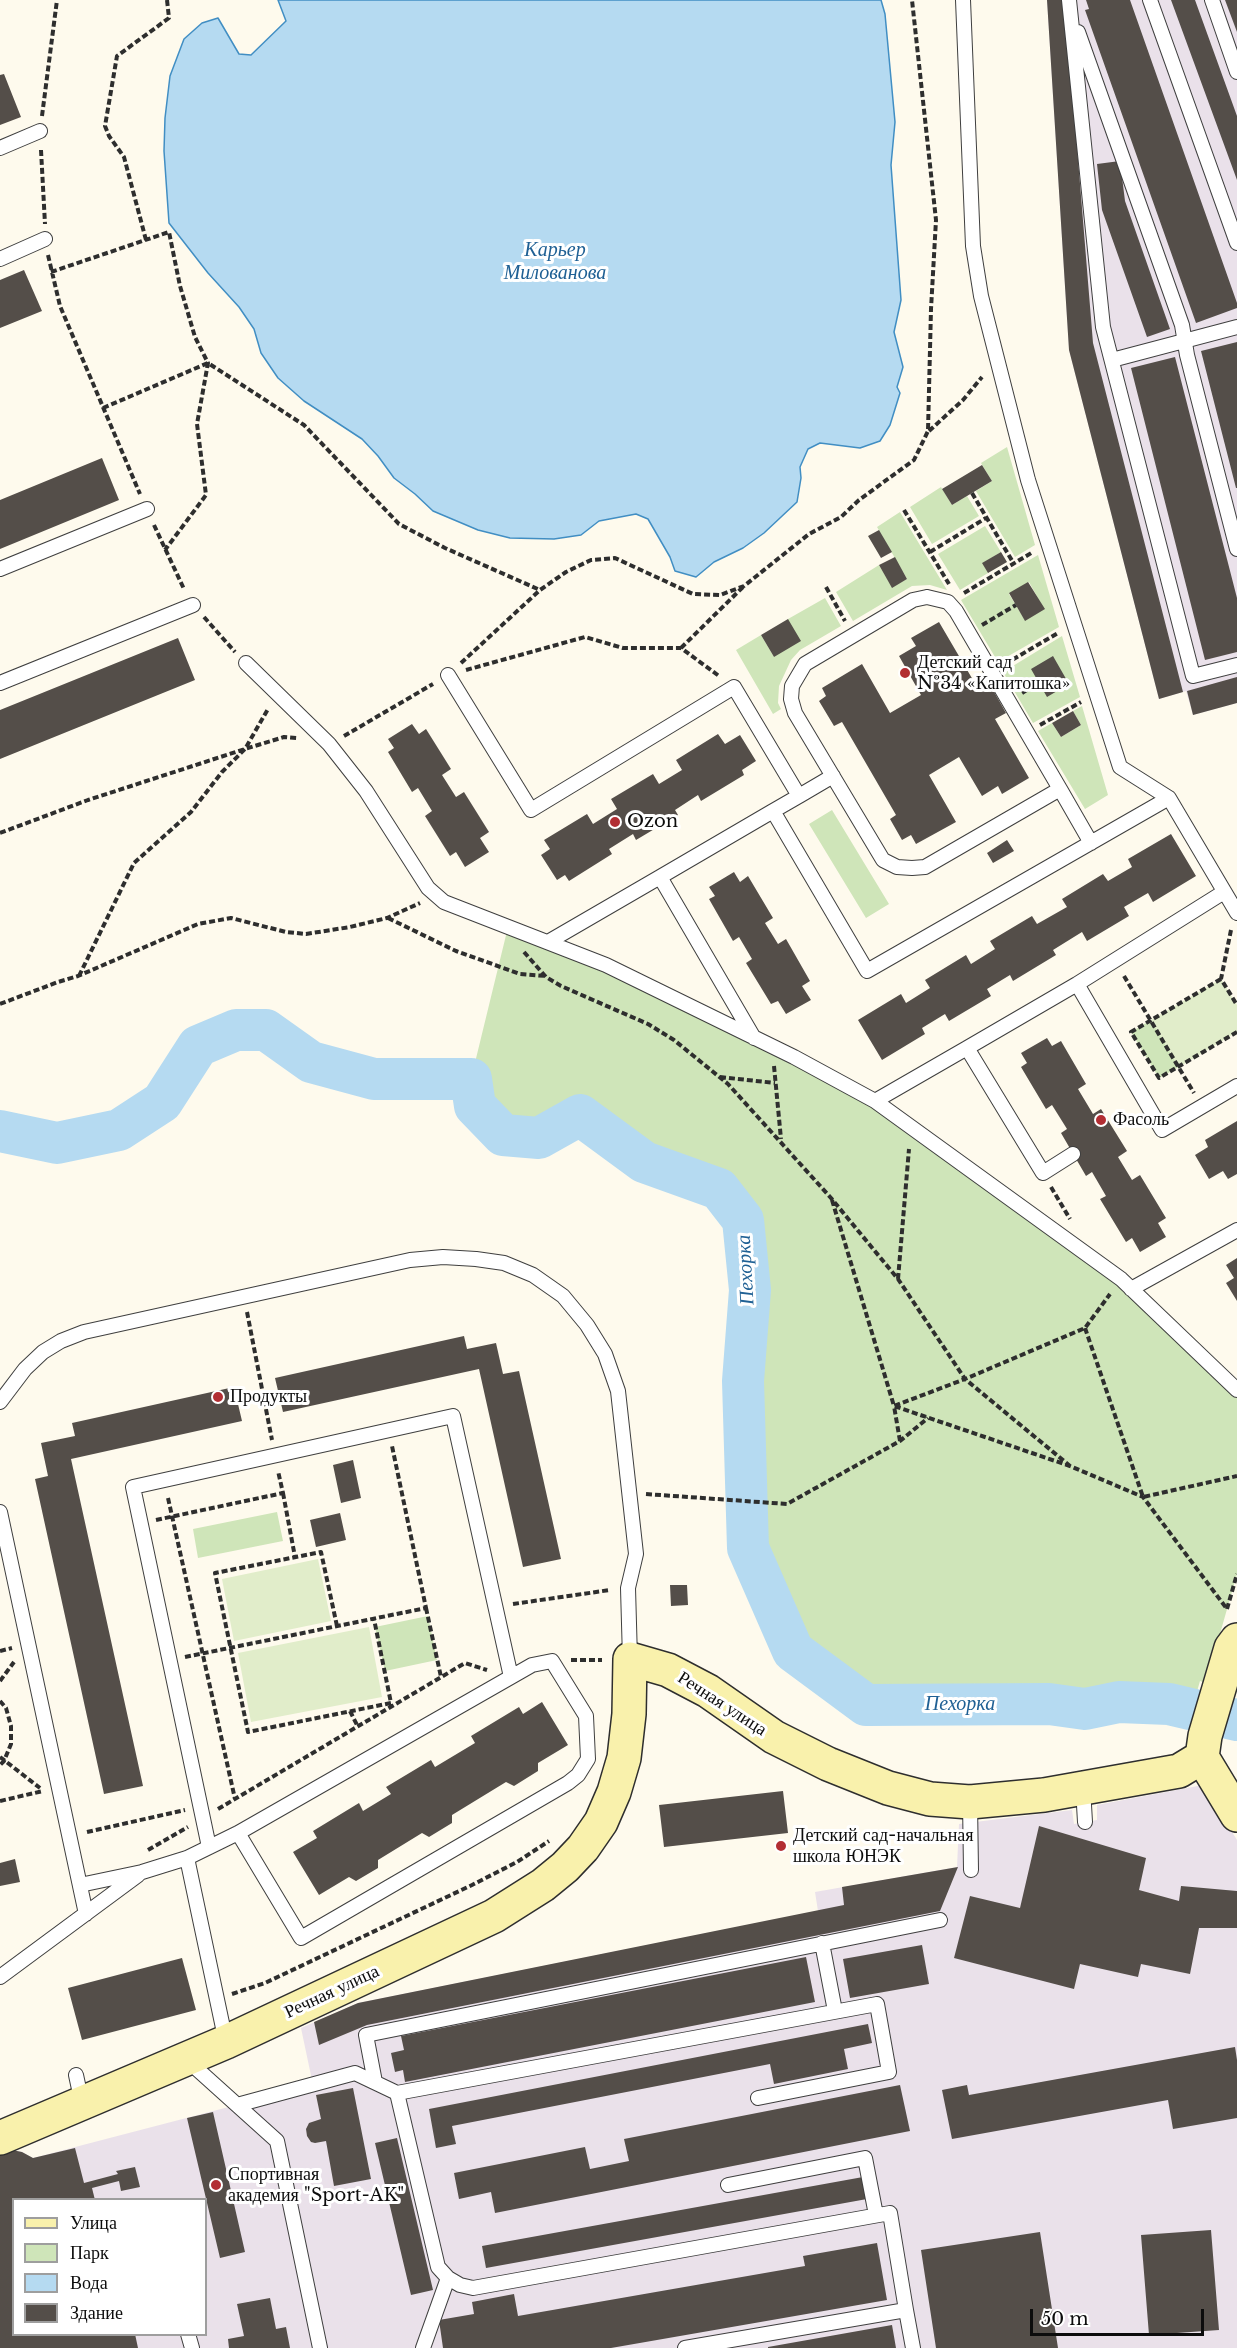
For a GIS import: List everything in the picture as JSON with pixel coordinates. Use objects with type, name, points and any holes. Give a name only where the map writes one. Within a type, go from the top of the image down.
[{"type":"street","points":[[1237,1640],[1231,1648],[1204,1747],[1237,1815]]},
{"type":"street","name":"Речная улица","points":[[0,2138],[79,2089],[185,2059],[226,2042],[494,1916],[521,1900],[566,1867],[601,1822],[614,1792],[624,1758],[629,1714],[630,1659],[668,1670],[698,1686],[810,1761],[888,1788],[930,1799],[970,1802],[1003,1800],[1179,1771],[1204,1747]]},
{"type":"lane","points":[[963,0],[974,246],[981,296],[1028,480],[1120,767],[1169,798],[1236,912]]},
{"type":"lane","points":[[1150,0],[1237,243]]},
{"type":"lane","points":[[1212,0],[1237,72]]},
{"type":"lane","points":[[1070,5],[1182,325],[1237,549]]},
{"type":"lane","points":[[1070,5],[1101,319],[1193,676],[1237,665]]},
{"type":"lane","points":[[0,148],[40,131]]},
{"type":"lane","points":[[0,259],[45,239]]},
{"type":"lane","points":[[1112,360],[1237,327]]},
{"type":"lane","points":[[0,569],[147,509]]},
{"type":"lane","points":[[1060,789],[925,867],[897,867],[883,860],[795,712],[791,699],[792,686],[805,664],[913,600],[927,597],[952,600],[956,611],[1027,732],[1060,789],[1091,843]]},
{"type":"lane","points":[[0,683],[193,605]]},
{"type":"lane","points":[[246,663],[329,744],[366,791],[428,888],[444,902],[606,965],[875,1101],[1126,1284],[1237,1390]]},
{"type":"lane","points":[[448,675],[531,810],[734,687],[799,796]]},
{"type":"lane","points":[[548,942],[833,776]]},
{"type":"lane","points":[[773,811],[867,971],[1169,798]]},
{"type":"lane","points":[[660,877],[754,1038]]},
{"type":"lane","points":[[875,1101],[1077,984],[1224,892]]},
{"type":"lane","points":[[1077,984],[1162,1130],[1237,1086]]},
{"type":"lane","points":[[967,1048],[1043,1173],[1073,1154]]},
{"type":"lane","points":[[1126,1284],[1237,1230]]},
{"type":"lane","points":[[0,1402],[25,1369],[43,1352],[61,1341],[84,1332],[410,1260],[443,1257],[476,1258],[504,1263],[533,1275],[563,1296],[587,1325],[605,1354],[618,1391],[636,1554],[628,1588],[630,1659]]},
{"type":"lane","points":[[209,1847],[133,1486],[453,1416],[511,1677]]},
{"type":"lane","points":[[0,1512],[86,1914]]},
{"type":"lane","points":[[80,1885],[142,1872],[187,1858],[238,1833],[532,1665],[552,1661],[586,1716],[588,1760],[578,1775],[568,1783],[301,1938],[238,1833]]},
{"type":"lane","points":[[1083,1788],[1085,1822]]},
{"type":"lane","points":[[970,1802],[971,1870]]},
{"type":"lane","points":[[187,1858],[226,2042]]},
{"type":"lane","points":[[0,1977],[142,1872]]},
{"type":"lane","points":[[375,2082],[366,2035],[940,1920]]},
{"type":"lane","points":[[822,1943],[835,2011]]},
{"type":"lane","points":[[237,2105],[356,2073],[397,2093],[877,2004],[889,2072],[758,2098]]},
{"type":"lane","points":[[185,2059],[277,2141],[320,2348]]},
{"type":"lane","points":[[397,2093],[438,2267],[448,2278],[460,2285],[473,2288],[890,2213],[912,2348]]},
{"type":"lane","points":[[728,2185],[865,2158],[876,2215]]},
{"type":"lane","points":[[423,2348],[448,2278]]},
{"type":"lane","points":[[685,2348],[906,2310]]},
{"type":"path","points":[[57,0],[40,131],[45,239],[60,306],[165,551],[193,605],[246,663]]},
{"type":"path","points":[[146,240],[124,157],[109,136],[105,126],[117,56],[169,18],[167,0]]},
{"type":"path","points":[[912,0],[936,220],[928,431]]},
{"type":"path","points":[[51,272],[169,232],[195,337],[208,363],[304,425],[399,524],[445,548],[540,590]]},
{"type":"path","points":[[681,648],[744,586],[809,534],[841,517],[859,500],[914,460],[928,431],[963,400],[980,381],[996,355]]},
{"type":"path","points":[[103,408],[208,363]]},
{"type":"path","points":[[165,551],[206,495],[197,424],[208,363]]},
{"type":"path","points":[[972,493],[1014,564]]},
{"type":"path","points":[[904,510],[930,552],[952,600],[1036,550]]},
{"type":"path","points":[[930,552],[986,518]]},
{"type":"path","points":[[0,833],[88,800],[284,737],[304,738],[329,744],[448,675],[540,590],[566,572],[591,560],[615,558],[693,594],[720,595],[744,586]]},
{"type":"path","points":[[826,587],[853,635]]},
{"type":"path","points":[[969,633],[1016,605]]},
{"type":"path","points":[[991,672],[1061,632]]},
{"type":"path","points":[[448,675],[585,637],[622,648],[681,648],[734,687]]},
{"type":"path","points":[[78,976],[135,863],[192,812],[222,772],[245,748],[277,694]]},
{"type":"path","points":[[1027,732],[1081,702]]},
{"type":"path","points":[[0,1004],[78,976],[198,924],[231,918],[286,932],[306,934],[387,918],[436,896]]},
{"type":"path","points":[[1236,912],[1221,979],[1237,1005]]},
{"type":"path","points":[[387,918],[456,951],[520,974],[546,976]]},
{"type":"path","points":[[508,927],[527,956],[546,976],[578,995],[618,1009],[648,1024],[674,1040],[720,1077],[782,1141],[898,1279],[965,1379],[1070,1466]]},
{"type":"path","points":[[1114,960],[1202,1107]]},
{"type":"path","points":[[1221,979],[1131,1032],[1159,1078],[1237,1032]]},
{"type":"path","points":[[772,1047],[782,1141]]},
{"type":"path","points":[[720,1077],[775,1083]]},
{"type":"path","points":[[898,1279],[911,1127]]},
{"type":"path","points":[[831,1198],[894,1406],[900,1441]]},
{"type":"path","points":[[894,1406],[965,1379],[1085,1328],[1126,1284]]},
{"type":"path","points":[[1085,1328],[1143,1497],[1227,1608],[1237,1574]]},
{"type":"path","points":[[894,1406],[1070,1466],[1143,1497],[1237,1476]]},
{"type":"path","points":[[630,1492],[698,1499],[788,1504],[900,1441],[928,1418]]},
{"type":"path","points":[[389,1430],[441,1677]]},
{"type":"path","points":[[164,1480],[235,1799]]},
{"type":"path","points":[[283,1493],[296,1557]]},
{"type":"path","points":[[337,1626],[321,1552],[215,1573],[248,1732],[391,1705]]},
{"type":"path","points":[[495,1607],[628,1588]]},
{"type":"path","points":[[169,1660],[231,1647],[240,1642],[426,1608]]},
{"type":"path","points":[[374,1619],[391,1705]]},
{"type":"path","points":[[552,1661],[630,1659]]},
{"type":"path","points":[[69,1836],[201,1812],[235,1799],[465,1663],[511,1677]]},
{"type":"path","points":[[0,1701],[6,1708],[11,1726],[10,1744],[4,1761],[0,1765]]},
{"type":"path","points":[[350,1711],[358,1726]]},
{"type":"path","points":[[0,1757],[43,1791],[60,1795]]},
{"type":"path","points":[[0,1802],[43,1791]]},
{"type":"path","points":[[185,1829],[201,1812]]},
{"type":"path","points":[[217,1998],[265,1983],[472,1885],[517,1862],[555,1835]]},
{"type":"shaded area","points":[[1047,0],[1237,0],[1237,703],[1193,715],[1186,691],[1159,699],[1069,350]]},
{"type":"shaded area","points":[[1203,1785],[1237,1840],[1237,2348],[0,2348],[7,2149],[22,2152],[33,2158],[313,2085],[301,2028],[358,2003],[818,1911],[815,1892],[957,1867],[959,1824],[1072,1810],[1074,1824],[1097,1820],[1097,1805]]},
{"type":"green space","points":[[1007,447],[1035,545],[1015,557],[976,491],[992,481],[981,463]]},
{"type":"green space","points":[[941,487],[952,505],[967,496],[979,516],[932,544],[910,507]]},
{"type":"green space","points":[[900,512],[947,590],[930,585],[912,586],[853,621],[836,592],[879,565],[892,587],[907,579],[877,527]]},
{"type":"green space","points":[[985,526],[1001,552],[983,563],[988,573],[960,590],[938,554]]},
{"type":"green space","points":[[1038,555],[1059,627],[998,662],[961,600]],"holes":[[[1029,582],[1044,609],[1025,620],[1009,594]]]},
{"type":"green space","points":[[825,598],[841,626],[800,650],[791,660],[779,686],[778,703],[781,709],[773,714],[736,650],[761,635],[774,657],[788,619]]},
{"type":"green space","points":[[1062,636],[1080,697],[1033,723],[1003,672]]},
{"type":"green space","points":[[1082,706],[1108,795],[1085,809],[1038,731],[1052,723],[1061,737],[1081,725],[1073,711]]},
{"type":"green space","points":[[832,810],[889,904],[866,918],[809,824]]},
{"type":"green space","points":[[508,927],[606,965],[875,1101],[1121,1279],[1237,1391],[1237,1574],[1206,1683],[1200,1681],[1192,1709],[1169,1704],[1120,1702],[1085,1709],[1049,1704],[866,1705],[793,1651],[748,1548],[743,1381],[750,1290],[743,1220],[719,1189],[644,1162],[580,1116],[539,1138],[503,1135],[475,1106],[471,1079]]},
{"type":"green space","points":[[1221,979],[1237,1005],[1237,1032],[1179,1067],[1151,1020]]},
{"type":"green space","points":[[1151,1020],[1179,1067],[1159,1078],[1131,1032]]},
{"type":"green space","points":[[277,1512],[283,1541],[198,1558],[193,1529]]},
{"type":"green space","points":[[318,1559],[331,1621],[234,1641],[222,1579]]},
{"type":"green space","points":[[428,1616],[437,1660],[385,1671],[375,1627]]},
{"type":"green space","points":[[369,1627],[382,1697],[251,1722],[238,1653]]},
{"type":"water","name":"Карьер Милованова","points":[[278,0],[881,0],[885,14],[895,122],[891,165],[901,300],[894,332],[903,367],[897,387],[900,393],[890,425],[880,441],[860,448],[820,443],[808,449],[800,467],[801,478],[797,502],[764,533],[743,548],[714,562],[696,577],[675,571],[670,557],[648,519],[636,514],[599,521],[581,535],[554,539],[510,538],[478,530],[433,511],[394,478],[362,439],[304,401],[278,378],[261,353],[254,329],[239,307],[208,273],[169,223],[164,151],[165,118],[170,76],[184,39],[202,23],[218,18],[239,54],[251,55],[286,21]]},
{"type":"building","points":[[1047,0],[1065,0],[1093,343],[1183,692],[1159,699],[1069,350]]},
{"type":"building","points":[[1086,0],[1130,0],[1237,308],[1196,323],[1085,10],[1089,9]]},
{"type":"building","points":[[1171,0],[1195,0],[1237,116],[1237,180]]},
{"type":"building","points":[[1225,0],[1237,0],[1237,32]]},
{"type":"building","points":[[4,74],[21,117],[0,125],[0,75]]},
{"type":"building","points":[[1120,161],[1125,201],[1170,329],[1147,337],[1102,210],[1097,164]]},
{"type":"building","points":[[24,270],[42,311],[0,328],[0,280]]},
{"type":"building","points":[[1237,342],[1237,488],[1236,488],[1201,351]]},
{"type":"building","points":[[1175,357],[1237,598],[1237,652],[1205,660],[1131,368]]},
{"type":"building","points":[[102,458],[119,500],[0,549],[0,500]]},
{"type":"building","points":[[982,465],[992,481],[952,505],[942,489]]},
{"type":"building","points":[[879,530],[892,552],[881,558],[868,536]]},
{"type":"building","points":[[1001,552],[1007,562],[988,573],[982,563]]},
{"type":"building","points":[[895,557],[907,579],[892,588],[879,565]]},
{"type":"building","points":[[1028,582],[1045,609],[1025,621],[1009,593]]},
{"type":"building","points":[[788,619],[801,641],[774,657],[761,635]]},
{"type":"building","points":[[939,622],[973,680],[984,674],[1006,713],[995,719],[1029,778],[1002,794],[998,786],[982,796],[959,757],[929,775],[956,822],[916,844],[911,835],[902,840],[890,819],[896,815],[842,722],[834,726],[819,701],[826,696],[822,688],[862,664],[890,713],[921,695],[899,656],[916,646],[911,638]]},
{"type":"building","points":[[178,638],[195,680],[0,759],[0,710]]},
{"type":"building","points":[[1053,656],[1069,684],[1047,697],[1031,669]]},
{"type":"building","points":[[1237,677],[1237,703],[1193,715],[1187,691]]},
{"type":"building","points":[[1073,711],[1081,725],[1061,737],[1052,723]]},
{"type":"building","points":[[412,724],[419,734],[426,729],[451,769],[442,775],[456,797],[464,792],[489,832],[480,838],[489,852],[465,867],[456,852],[450,856],[425,816],[432,811],[418,788],[412,792],[388,752],[394,748],[388,739]]},
{"type":"building","points":[[718,734],[725,744],[740,735],[756,761],[742,770],[744,775],[701,801],[698,795],[675,810],[678,815],[636,840],[633,834],[609,849],[612,854],[569,881],[565,875],[557,880],[541,855],[550,849],[544,840],[587,814],[593,824],[617,809],[611,799],[653,774],[659,784],[682,770],[676,760]]},
{"type":"building","points":[[1171,834],[1196,876],[1153,902],[1148,893],[1124,907],[1129,916],[1087,941],[1082,932],[1053,950],[1056,955],[1013,981],[1010,975],[987,989],[991,996],[949,1021],[945,1014],[922,1028],[925,1034],[882,1060],[858,1020],[901,994],[906,1003],[930,988],[925,980],[966,955],[971,964],[995,949],[990,941],[1032,916],[1037,924],[1067,907],[1062,899],[1103,874],[1108,881],[1132,867],[1128,859]]},
{"type":"building","points":[[1007,840],[1014,851],[993,863],[987,853]]},
{"type":"building","points":[[734,872],[740,882],[748,876],[773,918],[765,923],[778,944],[786,939],[810,981],[802,986],[811,1000],[786,1014],[778,1001],[771,1004],[746,963],[752,959],[739,937],[733,941],[709,899],[715,896],[709,887]]},
{"type":"building","points":[[1047,1038],[1052,1046],[1061,1041],[1086,1084],[1078,1089],[1093,1114],[1101,1109],[1127,1151],[1118,1157],[1132,1180],[1140,1175],[1166,1218],[1158,1223],[1166,1237],[1140,1252],[1132,1238],[1126,1242],[1100,1199],[1106,1196],[1092,1172],[1086,1176],[1061,1133],[1067,1129],[1052,1105],[1046,1109],[1021,1067],[1027,1063],[1021,1053]]},
{"type":"building","points":[[1237,1121],[1237,1174],[1228,1179],[1223,1171],[1209,1179],[1195,1155],[1208,1147],[1205,1140]]},
{"type":"building","points":[[1237,1258],[1237,1301],[1226,1283],[1234,1278],[1226,1265]]},
{"type":"building","points":[[464,1336],[467,1349],[496,1343],[503,1374],[519,1371],[561,1559],[523,1567],[479,1369],[283,1412],[275,1378]]},
{"type":"building","points":[[234,1387],[242,1421],[71,1459],[143,1786],[104,1794],[35,1479],[48,1476],[41,1443],[75,1436],[72,1423]]},
{"type":"building","points":[[353,1460],[361,1498],[341,1503],[333,1465]]},
{"type":"building","points":[[340,1513],[346,1540],[316,1547],[310,1520]]},
{"type":"building","points":[[670,1585],[687,1585],[688,1605],[671,1606]]},
{"type":"building","points":[[542,1702],[568,1745],[538,1763],[538,1771],[514,1786],[506,1782],[452,1815],[452,1823],[429,1837],[422,1833],[378,1860],[378,1868],[356,1881],[349,1877],[319,1895],[293,1852],[317,1838],[313,1831],[359,1803],[363,1811],[391,1794],[386,1787],[431,1760],[435,1767],[475,1743],[471,1736],[519,1707],[523,1714]]},
{"type":"building","points":[[783,1791],[788,1833],[664,1847],[659,1805]]},
{"type":"building","points":[[1039,1826],[1146,1858],[1139,1890],[1179,1901],[1181,1886],[1237,1891],[1237,1928],[1199,1928],[1190,1974],[1141,1964],[1138,1977],[1080,1964],[1074,1989],[954,1958],[970,1896],[1020,1908]]},
{"type":"building","points":[[15,1859],[20,1882],[0,1886],[0,1863]]},
{"type":"building","points":[[958,1867],[940,1911],[367,2025],[319,2045],[314,2022],[358,2003],[844,1905],[842,1887]]},
{"type":"building","points":[[922,1945],[929,1984],[850,1998],[843,1959]]},
{"type":"building","points":[[806,1957],[815,2002],[405,2082],[403,2070],[395,2072],[391,2053],[404,2050],[401,2036]]},
{"type":"building","points":[[182,1958],[196,2010],[82,2040],[68,1988]]},
{"type":"building","points":[[868,2024],[872,2043],[844,2049],[848,2069],[774,2084],[770,2064],[452,2126],[456,2144],[436,2148],[429,2109]]},
{"type":"building","points":[[1235,2047],[1237,2118],[1173,2129],[1168,2100],[952,2139],[942,2090],[967,2085],[969,2095]]},
{"type":"building","points":[[900,2085],[910,2131],[495,2213],[491,2192],[459,2199],[454,2173],[585,2147],[590,2169],[629,2161],[624,2139]]},
{"type":"building","points":[[353,2088],[371,2179],[334,2186],[326,2141],[311,2142],[306,2129],[309,2123],[321,2119],[316,2095]]},
{"type":"building","name":"Спортивная академия \"Sport-AK\"","points":[[213,2112],[245,2252],[220,2258],[187,2118]]},
{"type":"building","points":[[397,2138],[433,2290],[411,2295],[375,2143]]},
{"type":"building","points":[[75,2148],[84,2183],[118,2174],[116,2171],[135,2167],[140,2187],[121,2191],[119,2181],[92,2188],[94,2198],[12,2198],[12,2336],[135,2336],[138,2348],[0,2348],[0,2150],[22,2152],[33,2158]]},
{"type":"building","points":[[863,2177],[867,2199],[486,2268],[482,2246]]},
{"type":"building","points":[[1211,2230],[1219,2330],[1149,2335],[1141,2235]]},
{"type":"building","points":[[1040,2232],[1058,2348],[936,2348],[921,2250]]},
{"type":"building","points":[[877,2243],[887,2300],[611,2348],[443,2348],[439,2320],[474,2314],[472,2302],[514,2294],[518,2316],[805,2266],[803,2256]]},
{"type":"building","points":[[270,2298],[276,2329],[286,2327],[290,2348],[229,2348],[228,2339],[244,2336],[237,2304]]},
{"type":"building","points":[[892,2325],[896,2348],[768,2348],[768,2347]]},
{"type":"waterway","name":"Пехорка","points":[[0,1131],[57,1143],[119,1130],[162,1102],[198,1046],[236,1030],[266,1030],[311,1062],[374,1079],[471,1079],[475,1106],[503,1135],[539,1138],[580,1115],[644,1162],[719,1189],[743,1220],[750,1290],[743,1381],[748,1548],[793,1651],[866,1705],[1049,1704],[1085,1709],[1119,1702],[1169,1704],[1237,1720]]},
{"type":"place","name":"Детский сад №34 «Капитошка»","points":[[905,673]]},
{"type":"place","name":"Ozon","points":[[615,822]]},
{"type":"place","name":"Фасоль","points":[[1101,1120]]},
{"type":"place","name":"Продукты","points":[[218,1397]]},
{"type":"place","name":"Детский сад-начальная школа ЮНЭК","points":[[781,1846]]},
{"type":"place","name":"Спортивная академия \"Sport-AK\"","points":[[216,2185]]}]
